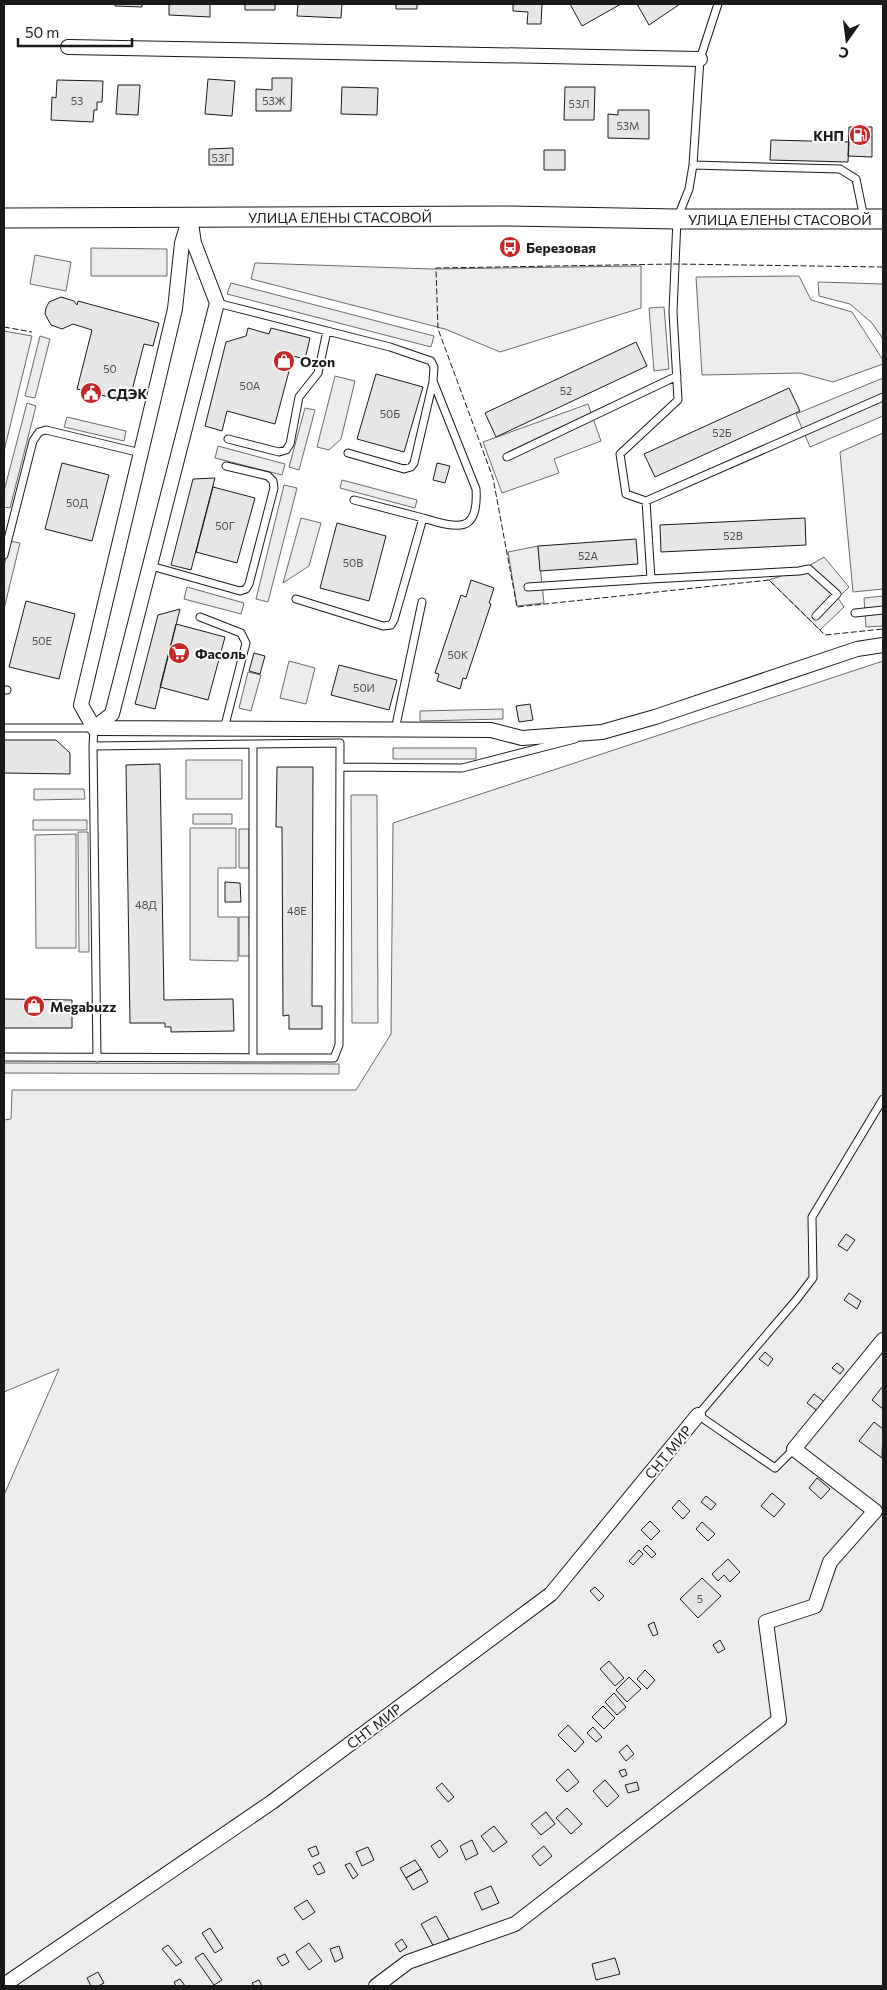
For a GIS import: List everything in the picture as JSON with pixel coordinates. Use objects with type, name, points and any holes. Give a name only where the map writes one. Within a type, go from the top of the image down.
[{"type":"main road","name":"УЛИЦА ЕЛЕНЫ СТАСОВОЙ","points":[[4,218],[506,216],[677,219],[883,219]]},
{"type":"street","points":[[68,48],[700,59]]},
{"type":"street","points":[[94,728],[112,714],[217,303],[194,243],[190,217]]},
{"type":"street","points":[[94,728],[81,705],[175,309],[182,243],[190,217]]},
{"type":"street","points":[[94,728],[492,730],[522,738],[602,732],[655,717],[857,649],[883,645]]},
{"type":"street","points":[[376,1986],[408,1962],[515,1924],[779,1720],[766,1622],[815,1606],[830,1562],[875,1511],[794,1449],[883,1340]]},
{"type":"street","name":"СНТ МИР","points":[[4,1985],[272,1802],[551,1594],[698,1415]]},
{"type":"lane","name":"УЛИЦА ЕЛЕНЫ СТАСОВОЙ","points":[[677,219],[689,189],[693,165],[700,59],[718,4]]},
{"type":"lane","points":[[693,165],[840,169],[856,179],[864,218]]},
{"type":"lane","points":[[677,219],[673,312],[678,400],[620,454],[626,494],[646,502],[883,397]]},
{"type":"lane","points":[[217,303],[390,347],[431,361],[434,367],[433,381],[414,463],[411,467],[404,469],[348,453]]},
{"type":"lane","points":[[228,439],[279,452],[286,450],[290,444],[299,397],[318,373],[327,331]]},
{"type":"lane","points":[[506,457],[678,376]]},
{"type":"lane","points":[[354,500],[450,526],[459,527],[469,522],[475,514],[477,503],[476,489],[433,381]]},
{"type":"lane","points":[[4,555],[33,441],[39,432],[46,430],[140,453]]},
{"type":"lane","points":[[151,566],[240,591],[246,589],[249,584],[274,488],[273,481],[268,476],[226,466]]},
{"type":"lane","points":[[646,502],[651,579]]},
{"type":"lane","points":[[296,599],[382,626],[391,625],[423,518]]},
{"type":"lane","points":[[528,587],[809,570],[836,594],[816,616]]},
{"type":"lane","points":[[395,730],[422,602]]},
{"type":"lane","points":[[855,613],[883,610]]},
{"type":"lane","points":[[200,617],[242,633],[246,643],[224,729]]},
{"type":"lane","points":[[4,728],[94,728],[97,1058]]},
{"type":"lane","points":[[340,767],[462,768],[602,732]]},
{"type":"lane","points":[[253,744],[253,1058]]},
{"type":"lane","points":[[4,1057],[334,1058],[339,1045],[340,744],[93,746]]},
{"type":"lane","points":[[794,1449],[775,1468],[698,1415],[813,1278],[812,1217],[883,1098]]},
{"type":"shaded area","points":[[91,248],[167,249],[167,276],[91,276]]},
{"type":"shaded area","points":[[35,255],[71,262],[66,291],[30,284]]},
{"type":"shaded area","points":[[255,263],[431,269],[641,266],[641,308],[500,352],[445,329],[251,279]]},
{"type":"shaded area","points":[[799,276],[811,300],[852,312],[883,360],[883,364],[833,382],[800,373],[702,375],[696,277]]},
{"type":"shaded area","points":[[818,282],[883,284],[883,339],[872,323],[850,304],[819,296]]},
{"type":"shaded area","points":[[231,283],[434,336],[431,347],[227,294]]},
{"type":"shaded area","points":[[664,307],[669,369],[654,371],[649,308]]},
{"type":"shaded area","points":[[4,331],[32,336],[4,451]]},
{"type":"shaded area","points":[[40,336],[50,339],[35,398],[25,396]]},
{"type":"shaded area","points":[[335,376],[355,381],[341,439],[329,450],[317,447]]},
{"type":"shaded area","points":[[883,378],[883,416],[810,447],[796,414]]},
{"type":"shaded area","points":[[27,403],[36,406],[10,508],[4,507],[4,491]]},
{"type":"shaded area","points":[[588,404],[601,441],[554,459],[559,473],[502,493],[483,442]]},
{"type":"shaded area","points":[[305,408],[315,410],[299,470],[289,467]]},
{"type":"shaded area","points":[[67,417],[126,431],[124,441],[64,427]]},
{"type":"shaded area","points":[[883,433],[883,589],[853,592],[840,452]]},
{"type":"shaded area","points":[[218,446],[285,464],[282,475],[215,458]]},
{"type":"shaded area","points":[[342,480],[417,500],[415,508],[340,488]]},
{"type":"shaded area","points":[[284,485],[297,488],[268,602],[256,599]]},
{"type":"shaded area","points":[[301,518],[321,523],[309,566],[283,583]]},
{"type":"shaded area","points":[[10,541],[20,543],[4,609],[4,566]]},
{"type":"shaded area","points":[[538,546],[544,603],[517,606],[508,552]]},
{"type":"shaded area","points":[[824,557],[849,587],[838,598],[844,607],[820,630],[769,580],[807,567]]},
{"type":"shaded area","points":[[187,587],[244,603],[241,614],[184,599]]},
{"type":"shaded area","points":[[883,596],[883,626],[866,627],[864,598]]},
{"type":"shaded area","points":[[289,661],[315,668],[306,704],[280,698]]},
{"type":"shaded area","points":[[883,661],[883,1986],[4,1986],[4,1495],[59,1369],[4,1392],[4,1120],[11,1119],[12,1090],[356,1090],[391,1034],[393,823]]},
{"type":"shaded area","points":[[248,672],[261,675],[251,711],[239,708]]},
{"type":"shaded area","points":[[503,709],[503,719],[420,721],[420,711]]},
{"type":"shaded area","points":[[393,748],[476,748],[476,759],[393,759]]},
{"type":"shaded area","points":[[186,760],[242,760],[242,799],[186,799]]},
{"type":"shaded area","points":[[34,789],[84,789],[85,799],[34,800]]},
{"type":"shaded area","points":[[351,795],[377,795],[378,1023],[352,1023]]},
{"type":"shaded area","points":[[193,814],[232,814],[232,824],[193,824]]},
{"type":"shaded area","points":[[33,820],[87,820],[87,830],[33,830]]},
{"type":"shaded area","points":[[190,828],[236,828],[236,868],[218,868],[218,917],[238,917],[238,961],[190,960]]},
{"type":"shaded area","points":[[239,829],[249,829],[249,868],[239,868]]},
{"type":"shaded area","points":[[78,832],[88,832],[89,952],[79,952]]},
{"type":"shaded area","points":[[76,834],[76,948],[36,948],[35,835]]},
{"type":"shaded area","points":[[239,917],[249,917],[250,956],[239,956]]},
{"type":"shaded area","points":[[4,1063],[339,1064],[339,1074],[4,1073]]},
{"type":"building","points":[[115,4],[142,4],[142,7],[115,6]]},
{"type":"building","points":[[169,4],[210,4],[210,17],[169,15]]},
{"type":"building","points":[[245,4],[275,4],[275,10],[245,10]]},
{"type":"building","points":[[298,4],[342,4],[341,18],[297,16]]},
{"type":"building","points":[[396,4],[417,4],[417,9],[396,9]]},
{"type":"building","points":[[513,4],[542,4],[541,24],[527,24],[528,12],[513,11]]},
{"type":"building","points":[[570,4],[621,4],[582,26]]},
{"type":"building","points":[[637,4],[680,4],[649,25]]},
{"type":"building","points":[[272,78],[292,78],[291,111],[256,111],[256,89],[272,90]]},
{"type":"building","points":[[208,79],[235,81],[232,116],[205,114]]},
{"type":"building","points":[[57,80],[103,81],[102,102],[97,102],[97,110],[94,110],[93,122],[51,120],[52,97],[56,98]]},
{"type":"building","points":[[118,85],[140,85],[138,115],[116,114]]},
{"type":"building","points":[[342,87],[378,88],[377,115],[341,114]]},
{"type":"building","points":[[565,87],[595,87],[594,120],[564,120]]},
{"type":"building","points":[[618,110],[649,110],[649,139],[608,138],[608,114],[618,115]]},
{"type":"building","name":"КНП","points":[[849,127],[872,127],[872,157],[848,156]]},
{"type":"building","points":[[771,140],[849,142],[848,162],[770,160]]},
{"type":"building","points":[[233,148],[233,165],[209,165],[209,149]]},
{"type":"building","points":[[544,150],[565,150],[565,170],[544,170]]},
{"type":"building","points":[[61,297],[74,301],[77,305],[78,301],[159,323],[153,346],[144,344],[129,402],[77,389],[92,330],[73,324],[62,329],[51,325],[45,314],[46,308],[49,302]]},
{"type":"building","points":[[248,328],[269,334],[271,328],[310,338],[305,359],[293,356],[275,424],[227,411],[222,431],[205,426],[226,342],[246,336]]},
{"type":"building","points":[[636,342],[647,366],[496,437],[485,413]]},
{"type":"building","points":[[376,374],[423,387],[404,452],[357,439]]},
{"type":"building","points":[[789,388],[800,411],[655,477],[644,454]]},
{"type":"building","points":[[62,463],[109,475],[92,541],[45,529]]},
{"type":"building","points":[[437,463],[450,466],[445,483],[433,480]]},
{"type":"building","points":[[215,478],[191,570],[171,565],[193,479]]},
{"type":"building","points":[[213,487],[255,498],[237,563],[196,552]]},
{"type":"building","points":[[805,518],[806,545],[661,552],[660,525]]},
{"type":"building","points":[[337,523],[386,536],[369,601],[320,588]]},
{"type":"building","points":[[636,539],[638,564],[540,571],[538,546]]},
{"type":"building","points":[[471,580],[494,588],[489,603],[491,604],[466,679],[463,678],[460,689],[437,681],[439,674],[435,673],[461,595],[466,597]]},
{"type":"building","points":[[26,601],[75,614],[59,679],[9,667]]},
{"type":"building","points":[[180,609],[155,709],[135,704],[158,615]]},
{"type":"building","points":[[176,624],[225,637],[208,700],[160,687]]},
{"type":"building","points":[[254,653],[265,656],[260,674],[249,671]]},
{"type":"building","points":[[339,665],[397,680],[389,710],[331,695]]},
{"type":"building","points":[[530,704],[533,720],[519,722],[516,706]]},
{"type":"building","points":[[4,740],[56,740],[70,753],[70,774],[4,773]]},
{"type":"building","points":[[160,764],[164,1000],[233,999],[234,1031],[171,1032],[171,1027],[165,1027],[165,1023],[130,1023],[126,765]]},
{"type":"building","points":[[277,767],[313,767],[312,1006],[322,1006],[322,1029],[289,1029],[289,1015],[283,1016],[282,827],[276,827]]},
{"type":"building","points":[[225,882],[240,883],[241,902],[225,902]]},
{"type":"building","points":[[4,999],[72,1000],[72,1028],[4,1028]]},
{"type":"building","points":[[846,1234],[855,1240],[847,1251],[838,1245]]},
{"type":"building","points":[[849,1293],[861,1301],[857,1309],[844,1300]]},
{"type":"building","points":[[765,1352],[773,1359],[768,1366],[759,1359]]},
{"type":"building","points":[[837,1363],[844,1369],[840,1374],[832,1368]]},
{"type":"building","points":[[883,1386],[883,1409],[872,1400]]},
{"type":"building","points":[[814,1394],[826,1403],[819,1412],[807,1403]]},
{"type":"building","points":[[874,1422],[883,1429],[882,1458],[859,1441]]},
{"type":"building","points":[[817,1478],[830,1489],[821,1499],[809,1488]]},
{"type":"building","points":[[772,1493],[785,1504],[774,1517],[761,1506]]},
{"type":"building","points":[[706,1496],[716,1504],[711,1510],[701,1502]]},
{"type":"building","points":[[679,1500],[690,1511],[683,1519],[672,1508]]},
{"type":"building","points":[[650,1521],[660,1531],[651,1540],[641,1530]]},
{"type":"building","points":[[702,1522],[715,1534],[708,1541],[696,1529]]},
{"type":"building","points":[[647,1545],[656,1554],[652,1558],[643,1549]]},
{"type":"building","points":[[639,1550],[643,1554],[633,1565],[629,1561]]},
{"type":"building","points":[[728,1559],[740,1572],[730,1582],[724,1575],[718,1581],[712,1574]]},
{"type":"building","points":[[702,1578],[721,1596],[698,1618],[680,1599]]},
{"type":"building","points":[[595,1587],[604,1596],[599,1601],[590,1591]]},
{"type":"building","points":[[654,1622],[658,1634],[653,1636],[648,1625]]},
{"type":"building","points":[[720,1640],[725,1649],[718,1653],[713,1645]]},
{"type":"building","points":[[609,1661],[624,1678],[615,1686],[600,1669]]},
{"type":"building","points":[[645,1670],[655,1680],[647,1689],[637,1679]]},
{"type":"building","points":[[629,1677],[641,1689],[627,1702],[616,1690]]},
{"type":"building","points":[[614,1693],[626,1707],[617,1715],[605,1702]]},
{"type":"building","points":[[603,1706],[615,1718],[604,1729],[592,1717]]},
{"type":"building","points":[[568,1725],[584,1742],[575,1752],[558,1735]]},
{"type":"building","points":[[593,1727],[602,1737],[596,1742],[587,1733]]},
{"type":"building","points":[[627,1745],[634,1754],[626,1761],[619,1752]]},
{"type":"building","points":[[568,1769],[579,1782],[567,1792],[556,1780]]},
{"type":"building","points":[[625,1769],[627,1775],[622,1777],[619,1771]]},
{"type":"building","points":[[605,1780],[619,1796],[607,1807],[593,1791]]},
{"type":"building","points":[[637,1782],[639,1790],[628,1793],[625,1785]]},
{"type":"building","points":[[442,1783],[454,1797],[448,1802],[436,1788]]},
{"type":"building","points":[[567,1808],[582,1824],[571,1834],[556,1818]]},
{"type":"building","points":[[546,1812],[555,1824],[541,1835],[531,1824]]},
{"type":"building","points":[[494,1826],[507,1842],[493,1852],[481,1836]]},
{"type":"building","points":[[440,1840],[448,1851],[439,1858],[431,1846]]},
{"type":"building","points":[[472,1840],[478,1854],[466,1860],[460,1846]]},
{"type":"building","points":[[316,1846],[319,1854],[312,1857],[308,1849]]},
{"type":"building","points":[[544,1846],[552,1856],[540,1866],[532,1856]]},
{"type":"building","points":[[368,1847],[374,1860],[362,1866],[356,1852]]},
{"type":"building","points":[[415,1860],[421,1869],[406,1878],[400,1868]]},
{"type":"building","points":[[320,1862],[325,1872],[318,1875],[313,1866]]},
{"type":"building","points":[[350,1863],[358,1875],[353,1879],[345,1865]]},
{"type":"building","points":[[421,1869],[428,1882],[413,1890],[406,1878]]},
{"type":"building","points":[[491,1886],[499,1903],[482,1910],[474,1893]]},
{"type":"building","points":[[307,1900],[315,1912],[303,1920],[294,1908]]},
{"type":"building","points":[[436,1916],[449,1939],[434,1947],[421,1924]]},
{"type":"building","points":[[210,1928],[223,1948],[215,1953],[202,1933]]},
{"type":"building","points":[[402,1939],[407,1947],[400,1952],[395,1944]]},
{"type":"building","points":[[309,1943],[322,1961],[309,1970],[296,1952]]},
{"type":"building","points":[[168,1945],[182,1962],[176,1966],[162,1949]]},
{"type":"building","points":[[339,1946],[343,1958],[335,1962],[330,1949]]},
{"type":"building","points":[[203,1953],[222,1980],[214,1985],[195,1958]]},
{"type":"building","points":[[285,1954],[289,1962],[282,1966],[277,1958]]},
{"type":"building","points":[[615,1958],[620,1974],[596,1980],[592,1964]]},
{"type":"building","points":[[98,1972],[104,1983],[98,1986],[91,1986],[87,1978]]},
{"type":"building","points":[[180,1979],[185,1986],[176,1986],[174,1982]]},
{"type":"building","points":[[259,1980],[262,1986],[254,1986],[252,1983]]},
{"type":"fence","points":[[883,267],[674,264],[436,268],[438,329],[493,478],[517,607],[769,580],[825,635],[883,629]]},
{"type":"fence","points":[[4,327],[32,332]]},
{"type":"place","name":"КНП","points":[[860,135]]},
{"type":"place","name":"Березовая","points":[[510,247]]},
{"type":"place","name":"Ozon","points":[[284,361]]},
{"type":"place","name":"СДЭК","points":[[91,393]]},
{"type":"place","name":"Фасоль","points":[[179,653]]},
{"type":"place","name":"Megabuzz","points":[[34,1006]]}]
